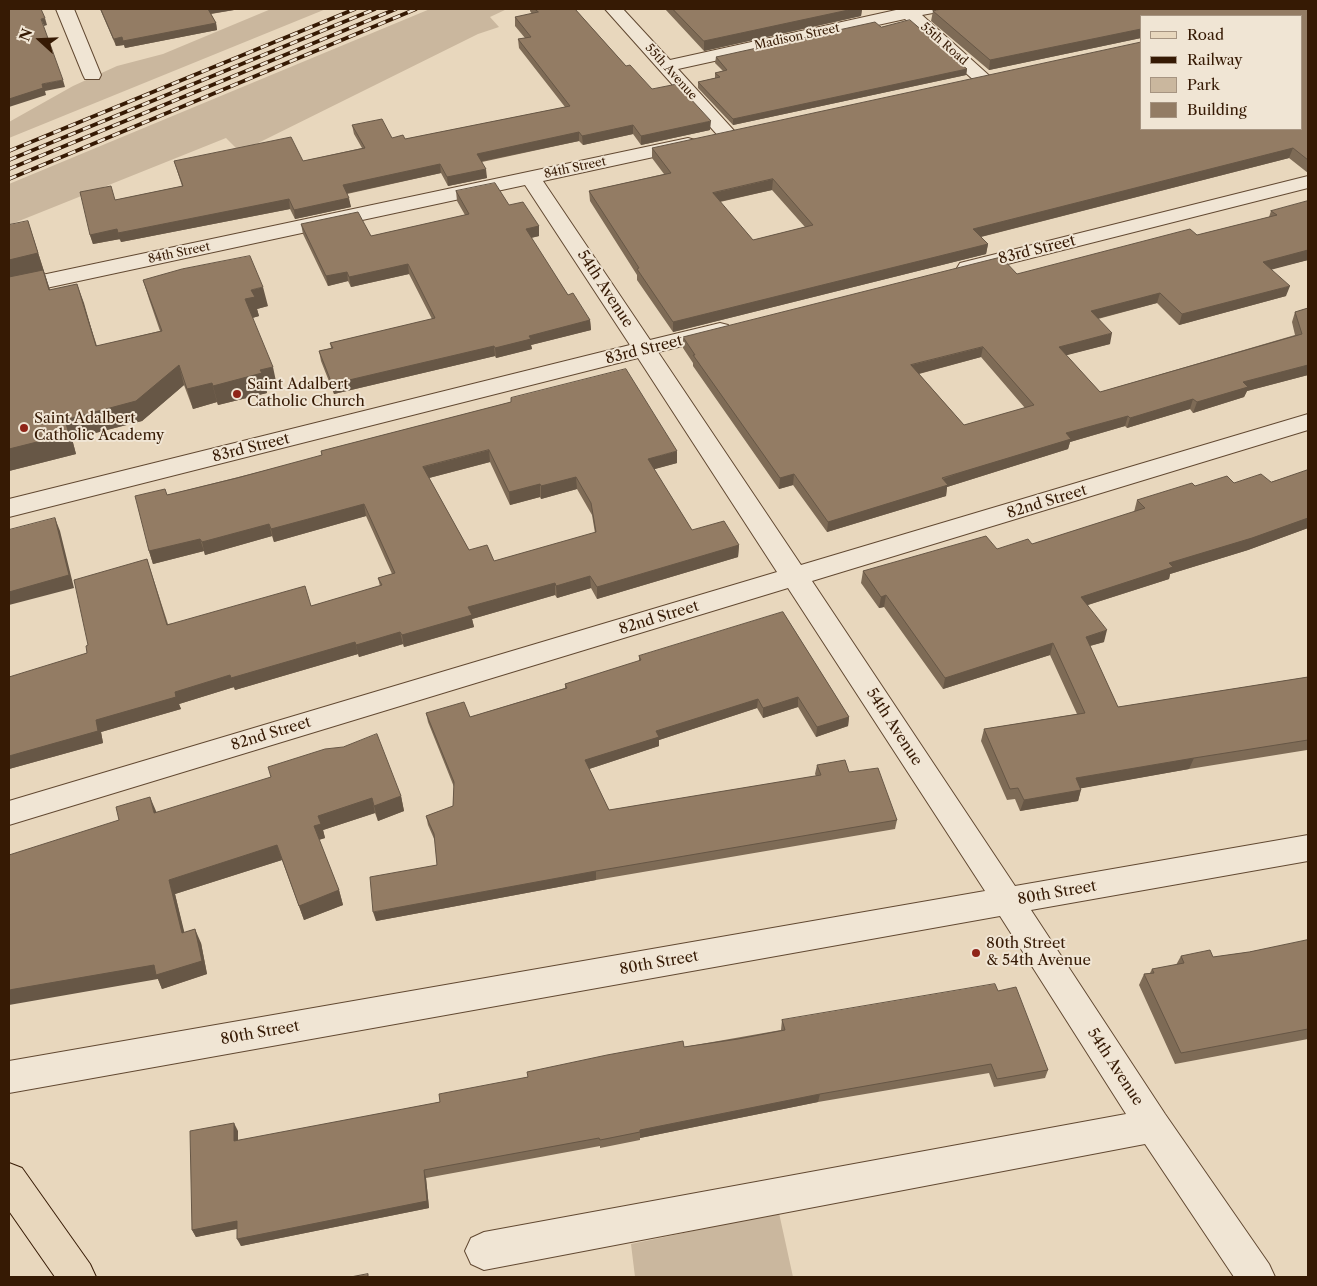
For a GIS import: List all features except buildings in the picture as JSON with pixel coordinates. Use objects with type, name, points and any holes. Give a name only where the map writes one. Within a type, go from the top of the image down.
[{"type":"main road","points":[[9,1180],[76,1277]]},
{"type":"street","points":[[65,9],[92,75]]},
{"type":"street","name":"55th Avenue","points":[[614,9],[667,66],[737,133]]},
{"type":"street","name":"Madison Street","points":[[667,66],[906,11],[927,9]]},
{"type":"street","name":"55th Road","points":[[906,11],[984,79]]},
{"type":"street","name":"84th Street","points":[[9,289],[737,133]]},
{"type":"street","name":"54th Avenue","points":[[531,178],[646,349],[1009,902],[1153,1126],[1256,1277]]},
{"type":"street","name":"83rd Street","points":[[951,272],[1308,182]]},
{"type":"street","name":"83rd Street","points":[[9,508],[738,326]]},
{"type":"street","name":"82nd Street","points":[[9,813],[796,578],[1308,422]]},
{"type":"street","name":"80th Street","points":[[9,1077],[1308,848]]},
{"type":"street","points":[[484,1251],[1153,1126]]},
{"type":"green space","points":[[271,9],[326,9],[9,138],[9,122],[73,86],[117,66],[163,54]]},
{"type":"green space","points":[[430,9],[507,9],[490,17],[499,27],[478,34],[240,152],[226,138],[9,225],[9,184]]},
{"type":"green space","points":[[779,1213],[793,1277],[635,1277],[631,1244]]},
{"type":"railway","points":[[9,151],[355,9]]},
{"type":"railway","points":[[9,160],[375,9]]},
{"type":"railway","points":[[9,169],[396,9]]},
{"type":"railway","points":[[9,179],[416,9]]},
{"type":"place","name":"Saint Adalbert Catholic Church","points":[[237,394]]},
{"type":"place","name":"Saint Adalbert Catholic Academy","points":[[24,428]]},
{"type":"place","name":"80th Street & 54th Avenue","points":[[976,953]]}]
